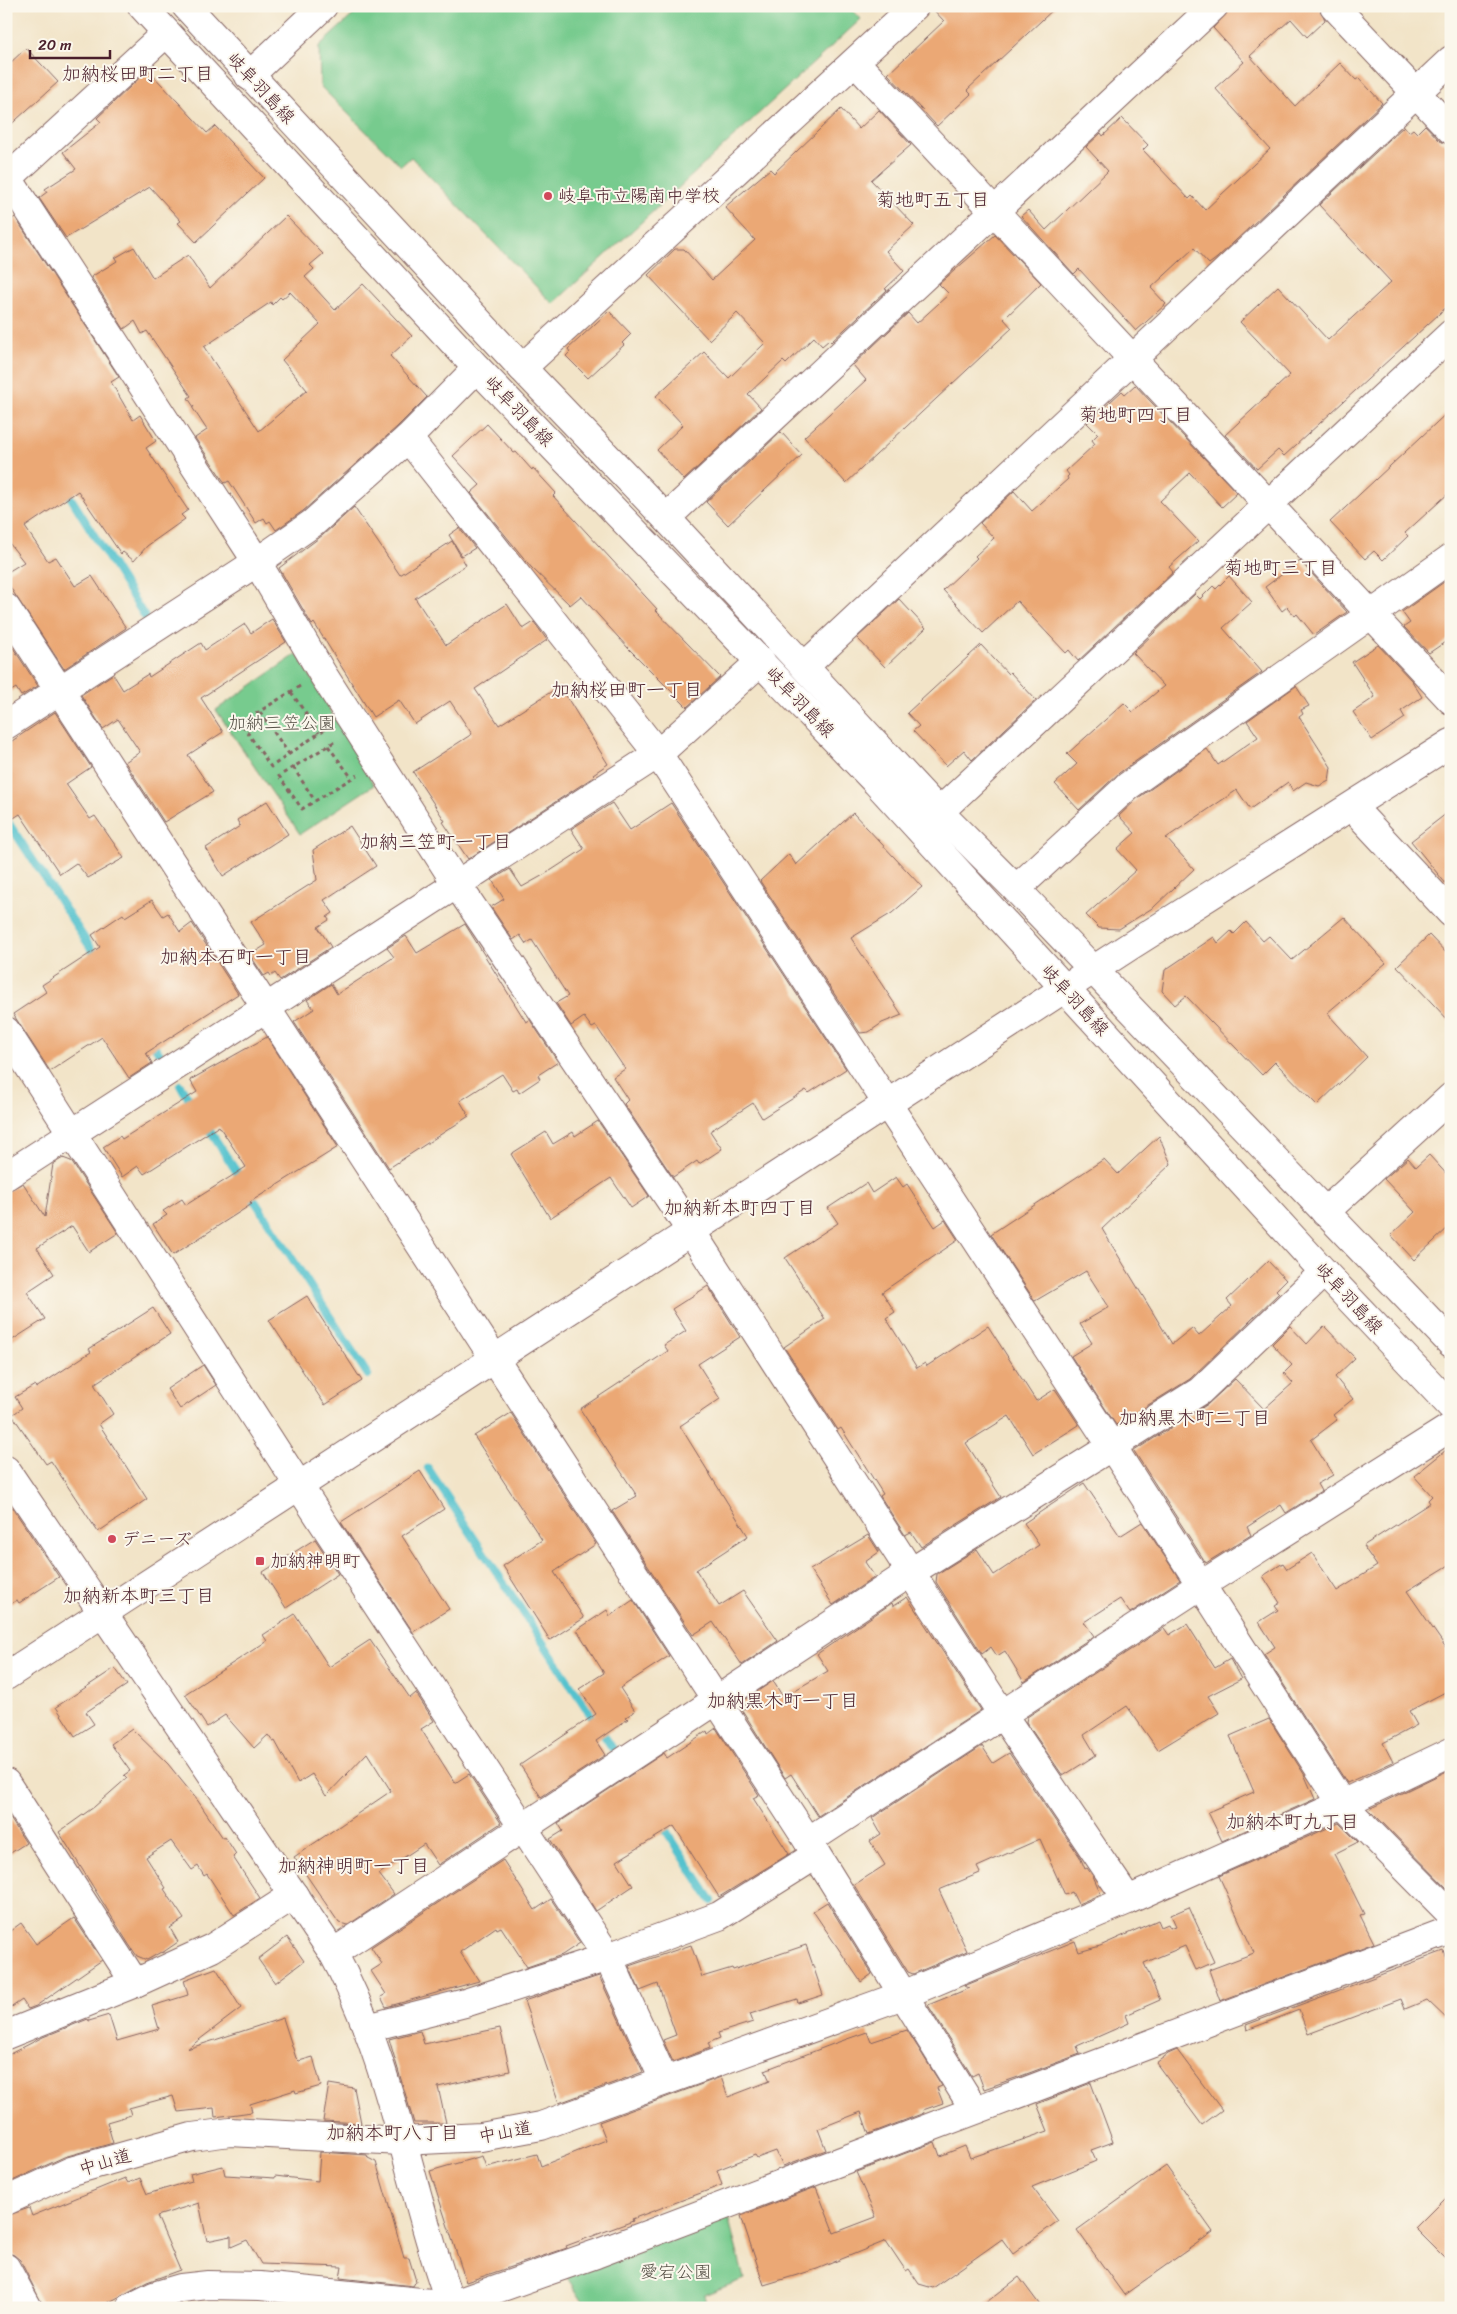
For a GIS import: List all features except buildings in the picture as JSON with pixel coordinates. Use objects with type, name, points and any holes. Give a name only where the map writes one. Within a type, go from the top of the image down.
[{"type":"street","name":"岐阜羽島線","points":[[142,6],[478,368],[642,541],[761,661],[876,782],[1324,1272],[1451,1406]]},
{"type":"street","name":"岐阜羽島線","points":[[186,6],[249,76],[522,368],[666,518],[939,812],[1016,889],[1451,1343]]},
{"type":"street","points":[[249,76],[323,6]]},
{"type":"street","points":[[522,368],[856,63],[915,6]]},
{"type":"street","points":[[666,518],[1214,6]]},
{"type":"street","points":[[1334,6],[1451,130]]},
{"type":"street","points":[[166,33],[7,178],[257,562],[322,673],[456,883],[691,1231],[1002,1714],[1128,1900]]},
{"type":"street","points":[[804,666],[1451,60]]},
{"type":"street","points":[[856,63],[1451,700]]},
{"type":"street","points":[[939,812],[1451,334]]},
{"type":"street","points":[[6,725],[257,562],[313,523],[408,438],[478,368]]},
{"type":"street","points":[[408,438],[658,754],[1111,1445],[1342,1804],[1451,1914]]},
{"type":"street","points":[[1016,889],[1128,786],[1451,558]]},
{"type":"street","points":[[6,608],[812,1848],[974,2109]]},
{"type":"street","points":[[6,1176],[658,754],[761,661]]},
{"type":"street","points":[[6,1676],[1093,970],[1451,743]]},
{"type":"street","points":[[1352,807],[1451,913]]},
{"type":"street","points":[[6,1031],[299,1486],[608,1957],[664,2080]]},
{"type":"street","points":[[1325,1212],[1451,1097]]},
{"type":"street","points":[[334,1953],[911,1572],[1200,1391],[1324,1272]]},
{"type":"street","points":[[367,2028],[465,2003],[608,1957],[719,1916],[1002,1714],[1201,1585],[1451,1427]]},
{"type":"street","points":[[7,1474],[334,1953],[349,1982],[367,2028],[452,2306]]},
{"type":"street","name":"中山道","points":[[6,2200],[71,2171],[192,2137],[230,2132],[402,2141],[481,2137],[541,2126],[664,2080],[904,1995],[1128,1900],[1342,1804],[1451,1752]]},
{"type":"street","points":[[6,1782],[135,1983]]},
{"type":"street","points":[[6,2035],[135,1983],[212,1948],[294,1895]]},
{"type":"street","points":[[130,2308],[154,2296],[181,2288],[208,2285],[267,2297],[452,2306],[596,2254],[974,2109],[1451,1930]]},
{"type":"street","points":[[6,2268],[28,2308]]},
{"type":"path","points":[[322,673],[241,723],[271,767],[319,733],[352,720]]},
{"type":"path","points":[[291,692],[319,733]]},
{"type":"path","points":[[260,712],[289,754]]},
{"type":"path","points":[[352,720],[328,746],[279,776],[302,809],[378,761]]},
{"type":"path","points":[[328,746],[352,778]]},
{"type":"path","points":[[293,767],[315,801]]},
{"type":"green space","name":"岐阜市立陽南中学校","points":[[363,6],[849,6],[861,19],[553,304],[411,157],[401,166],[320,86],[319,46]]},
{"type":"green space","name":"加納三笠公園","points":[[297,654],[374,785],[300,834],[216,710]]},
{"type":"green space","name":"愛宕公園","points":[[728,2216],[744,2279],[704,2295],[707,2308],[587,2308],[566,2276]]},
{"type":"waterway","points":[[66,490],[145,617]]},
{"type":"waterway","points":[[6,819],[98,959]]},
{"type":"waterway","points":[[150,1039],[163,1059]]},
{"type":"waterway","points":[[180,1085],[193,1105]]},
{"type":"waterway","points":[[206,1125],[242,1180]]},
{"type":"waterway","points":[[249,1192],[368,1375]]},
{"type":"waterway","points":[[428,1468],[615,1752]]},
{"type":"waterway","points":[[661,1823],[712,1901]]},
{"type":"place","name":"岐阜市立陽南中学校","points":[[548,196]]},
{"type":"place","name":"デニーズ","points":[[112,1539]]},
{"type":"place","name":"加納神明町","points":[[260,1561]]},
{"type":"district","name":"加納桜田町二丁目","points":[[138,73]]},
{"type":"district","name":"菊地町五丁目","points":[[933,199]]},
{"type":"district","name":"菊地町四丁目","points":[[1136,414]]},
{"type":"district","name":"菊地町三丁目","points":[[1281,567]]},
{"type":"district","name":"加納桜田町一丁目","points":[[627,689]]},
{"type":"district","name":"加納三笠町一丁目","points":[[436,841]]},
{"type":"district","name":"加納本石町一丁目","points":[[236,956]]},
{"type":"district","name":"加納新本町四丁目","points":[[740,1207]]},
{"type":"district","name":"加納黒木町二丁目","points":[[1195,1417]]},
{"type":"district","name":"加納新本町三丁目","points":[[139,1595]]},
{"type":"district","name":"加納黒木町一丁目","points":[[783,1700]]},
{"type":"district","name":"加納本町九丁目","points":[[1293,1821]]},
{"type":"district","name":"加納神明町一丁目","points":[[354,1865]]},
{"type":"district","name":"加納本町八丁目","points":[[393,2132]]}]
